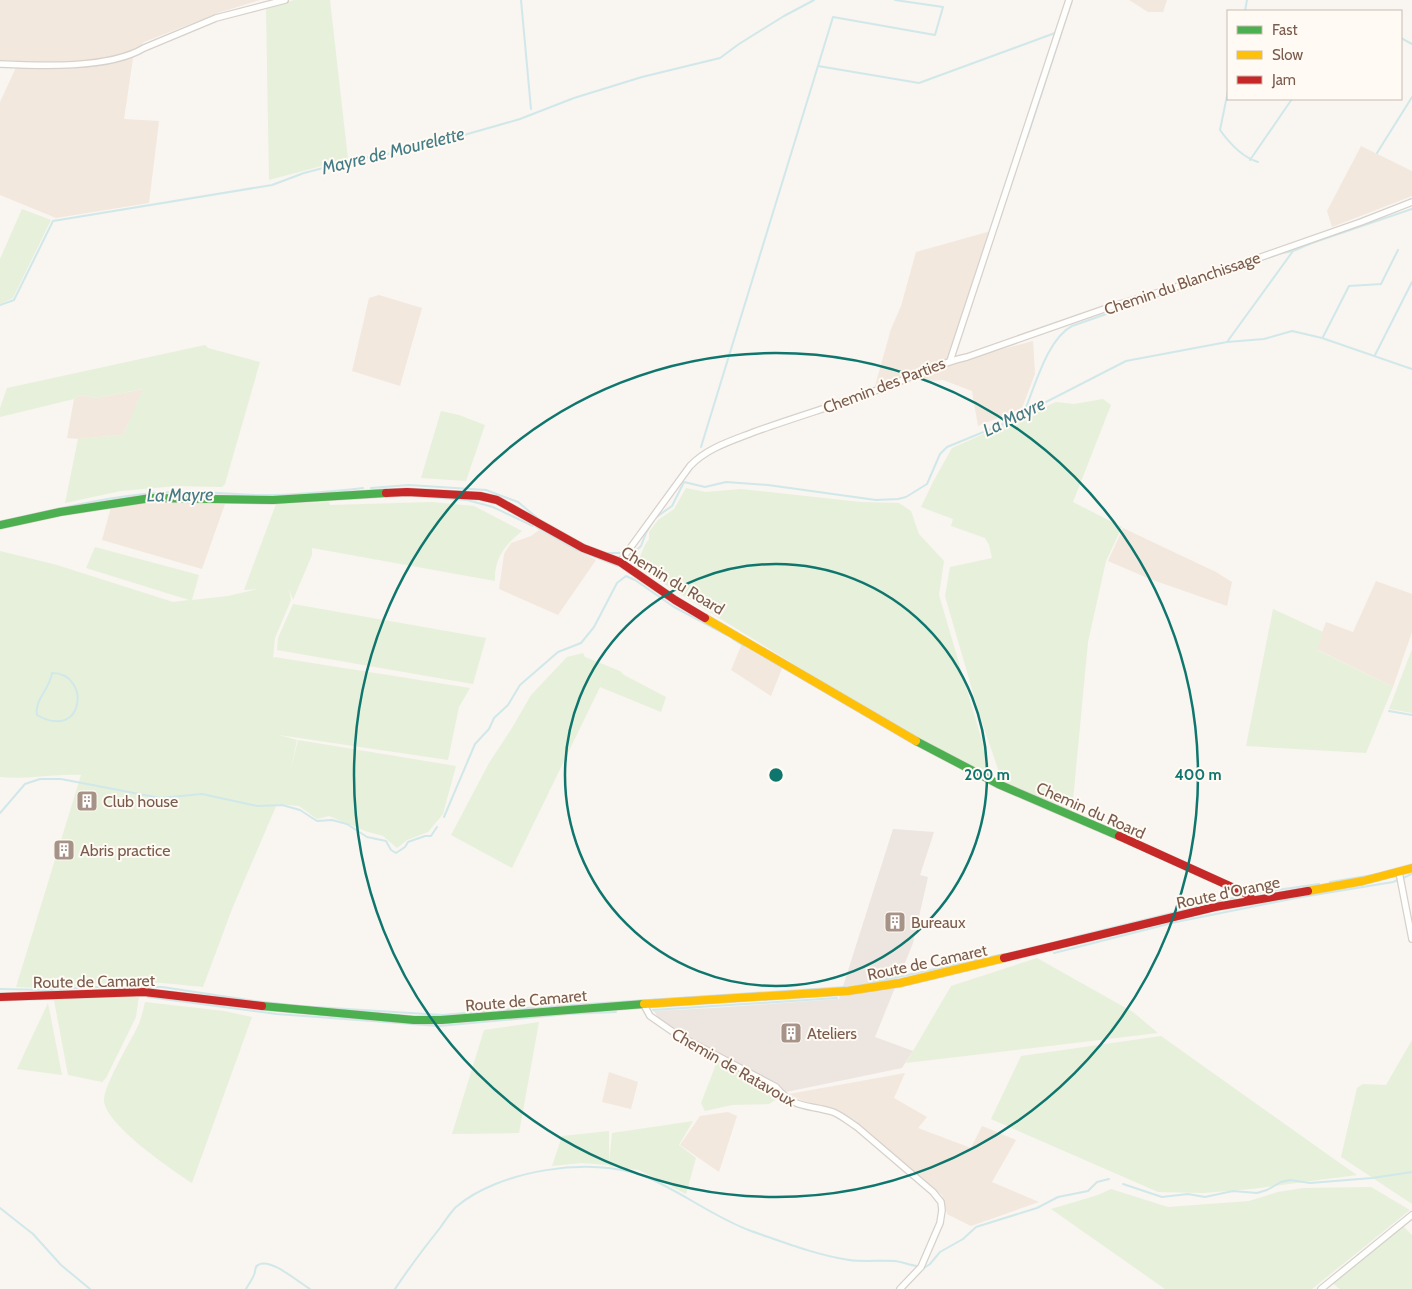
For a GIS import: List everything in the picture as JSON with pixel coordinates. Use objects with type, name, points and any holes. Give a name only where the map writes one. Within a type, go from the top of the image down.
[{"type":"main road","name":"Chemin du Roard","points":[[0,525],[60,512],[150,498],[274,500],[407,492],[480,496],[497,500],[583,548],[620,562],[676,600],[927,747],[998,784],[1245,893],[1252,899]]},
{"type":"main road","name":"Route d'Orange","points":[[1050,948],[1252,899],[1324,888],[1412,868]]},
{"type":"main road","name":"Route de Camaret","points":[[0,997],[144,992],[294,1010],[414,1020],[465,1019],[874,988],[947,973],[1050,948]]},
{"type":"street","points":[[0,64],[32,66],[99,62],[135,53],[216,18],[284,0]]},
{"type":"street","name":"Chemin des Parties","points":[[620,562],[690,466],[706,452],[770,426],[887,386],[950,361],[1069,0]]},
{"type":"street","name":"Chemin du Blanchissage","points":[[950,361],[967,357],[1107,308],[1173,288],[1361,222],[1412,202]]},
{"type":"street","points":[[1399,872],[1412,939]]},
{"type":"street","name":"Chemin de Ratavoux","points":[[644,1005],[650,1016],[676,1034],[724,1058],[776,1088],[795,1104],[835,1113],[857,1127],[933,1192],[941,1202],[940,1223],[921,1267],[900,1289]]},
{"type":"street","points":[[1321,1289],[1412,1216]]},
{"type":"shaded area","points":[[0,0],[260,0],[221,12],[144,42],[133,58],[124,119],[159,121],[149,203],[56,218],[0,195],[0,102],[19,61],[0,60]]},
{"type":"shaded area","points":[[1129,0],[1167,0],[1163,12],[1148,12]]},
{"type":"shaded area","points":[[1361,146],[1412,171],[1412,196],[1332,227],[1327,211]]},
{"type":"shaded area","points":[[991,231],[949,358],[875,386],[916,252]]},
{"type":"shaded area","points":[[379,295],[422,308],[400,386],[352,371],[369,298]]},
{"type":"shaded area","points":[[1033,341],[1035,374],[1022,408],[978,426],[972,391],[943,380],[927,381],[920,375],[961,360]]},
{"type":"shaded area","points":[[144,389],[123,435],[78,439],[67,438],[74,399],[81,395],[96,398]]},
{"type":"shaded area","points":[[163,500],[225,504],[202,569],[102,540],[111,507]]},
{"type":"shaded area","points":[[1123,528],[1216,572],[1232,582],[1227,606],[1150,579],[1108,561]]},
{"type":"shaded area","points":[[539,530],[596,560],[558,615],[499,589],[504,554],[511,543],[531,536]]},
{"type":"shaded area","points":[[1376,581],[1412,594],[1412,632],[1393,687],[1316,649],[1326,622],[1353,632]]},
{"type":"shaded area","points":[[743,641],[783,666],[771,696],[731,670]]},
{"type":"shaded area","points":[[893,829],[934,832],[920,875],[928,877],[913,943],[875,1037],[913,1051],[902,1068],[786,1092],[778,1084],[659,1020],[654,1011],[839,999]]},
{"type":"shaded area","points":[[609,1072],[638,1082],[631,1109],[602,1102]]},
{"type":"shaded area","points":[[905,1073],[894,1098],[927,1117],[918,1128],[971,1148],[982,1126],[1016,1140],[992,1182],[1039,1202],[971,1226],[947,1214],[942,1195],[852,1121],[836,1111],[807,1103],[789,1094]]},
{"type":"shaded area","points":[[728,1112],[737,1116],[719,1172],[680,1145],[700,1116]]},
{"type":"green space","points":[[294,0],[330,0],[348,159],[269,180],[266,9]]},
{"type":"green space","points":[[22,209],[51,220],[13,298],[0,304],[0,259]]},
{"type":"green space","points":[[205,345],[208,348],[260,362],[225,484],[222,487],[176,486],[121,491],[65,503],[78,439],[123,435],[143,389],[96,398],[81,395],[74,399],[0,417],[0,408],[7,388]]},
{"type":"green space","points":[[1103,399],[1111,405],[1073,502],[1122,527],[1106,561],[1088,642],[1072,811],[1003,784],[978,710],[945,596],[950,567],[992,558],[989,545],[985,538],[951,526],[953,519],[921,507],[952,448],[1056,402],[1074,404]]},
{"type":"green space","points":[[441,411],[459,415],[485,425],[466,481],[421,478]]},
{"type":"green space","points":[[686,488],[706,492],[741,489],[861,502],[899,503],[911,511],[919,534],[944,561],[939,595],[992,775],[983,774],[879,717],[635,566],[649,539],[649,532],[658,520],[674,509]]},
{"type":"green space","points":[[329,502],[330,505],[432,502],[474,506],[522,531],[510,541],[502,553],[496,565],[495,581],[312,548],[312,555],[293,600],[289,589],[291,600],[275,638],[273,658],[470,688],[459,707],[448,760],[279,735],[297,740],[290,773],[298,740],[456,766],[443,814],[428,832],[407,840],[397,848],[383,836],[365,831],[329,816],[317,819],[299,806],[277,804],[232,909],[203,987],[138,982],[47,988],[16,987],[81,775],[0,777],[0,551],[57,565],[173,602],[189,600],[86,568],[95,547],[199,575],[192,600],[228,596],[258,589],[244,590],[276,504]]},
{"type":"green space","points":[[293,604],[486,638],[473,684],[277,650],[278,638]]},
{"type":"green space","points":[[1273,609],[1323,632],[1317,650],[1393,687],[1366,753],[1246,746]]},
{"type":"green space","points":[[1412,649],[1412,713],[1389,709]]},
{"type":"green space","points":[[583,653],[585,657],[620,671],[624,675],[666,697],[661,712],[600,687],[512,868],[451,835],[489,763],[531,695],[567,657]]},
{"type":"green space","points":[[1037,958],[1133,1012],[1158,1033],[906,1063],[951,986]]},
{"type":"green space","points":[[139,995],[136,1017],[106,1078],[102,1082],[68,1075],[54,1000]]},
{"type":"green space","points":[[145,1002],[224,1011],[252,1017],[192,1183],[156,1158],[127,1134],[108,1111],[104,1101],[112,1075],[138,1025]]},
{"type":"green space","points":[[48,1003],[62,1075],[17,1069]]},
{"type":"green space","points":[[539,1022],[519,1133],[452,1134],[484,1030]]},
{"type":"green space","points":[[1161,1036],[1357,1175],[1252,1189],[1203,1193],[1158,1192],[991,1119],[1021,1056]]},
{"type":"green space","points":[[1412,1040],[1412,1204],[1341,1157],[1357,1088],[1363,1084],[1386,1085]]},
{"type":"green space","points":[[718,1059],[773,1089],[776,1092],[777,1099],[769,1104],[732,1105],[705,1111],[701,1103]]},
{"type":"green space","points":[[693,1121],[679,1145],[696,1158],[686,1194],[639,1170],[581,1163],[552,1166],[562,1136],[609,1131],[609,1164],[612,1133]]},
{"type":"green space","points":[[1371,1187],[1410,1210],[1312,1289],[1165,1289],[1051,1209],[1098,1195],[1111,1189],[1168,1207],[1249,1201],[1278,1192],[1303,1188]]},
{"type":"green space","points":[[1403,1226],[1412,1235],[1412,1289],[1340,1289],[1332,1283]]},
{"type":"waterway","points":[[521,0],[531,109]]},
{"type":"waterway","name":"Mayre de Mourelette","points":[[0,305],[14,300],[53,221],[272,185],[304,173],[450,139],[520,119],[574,98],[642,77],[720,58],[784,16],[814,0]]},
{"type":"waterway","points":[[701,447],[833,17],[935,35],[943,7],[895,0]]},
{"type":"waterway","points":[[1027,138],[1072,0]]},
{"type":"waterway","points":[[1245,10],[1247,0]]},
{"type":"waterway","points":[[818,66],[919,83],[1055,33]]},
{"type":"waterway","points":[[1402,39],[1412,44]]},
{"type":"waterway","points":[[1227,96],[1220,130],[1237,149],[1247,157],[1258,162]]},
{"type":"waterway","points":[[1377,153],[1412,97]]},
{"type":"waterway","points":[[1250,160],[1291,100]]},
{"type":"waterway","name":"La Mayre","points":[[626,563],[630,556],[641,546],[655,518],[672,506],[684,482],[705,487],[726,482],[768,485],[876,500],[906,497],[927,484],[940,454],[947,447],[1003,424],[1126,361],[1227,342],[1293,251],[1412,209]]},
{"type":"waterway","points":[[1323,337],[1349,286],[1381,284],[1398,250]]},
{"type":"waterway","points":[[1231,270],[1293,251]]},
{"type":"waterway","points":[[1375,355],[1412,282]]},
{"type":"waterway","points":[[1024,412],[1043,364],[1063,332],[1072,326],[1175,290]]},
{"type":"waterway","points":[[1227,342],[1264,339],[1292,331],[1322,338],[1412,369]]},
{"type":"waterway","points":[[371,488],[409,485],[486,490],[518,502],[541,521]]},
{"type":"waterway","name":"La Mayre","points":[[26,516],[75,505],[141,494],[194,492],[283,495],[363,488]]},
{"type":"waterway","name":"La Mayre","points":[[428,497],[467,500],[493,507],[533,526]]},
{"type":"waterway","name":"La Mayre","points":[[536,527],[575,549],[618,566]]},
{"type":"waterway","points":[[606,553],[623,553]]},
{"type":"waterway","points":[[444,817],[475,744],[489,729],[494,718],[508,705],[520,685],[558,652],[581,643],[594,627],[617,583],[626,576],[635,580],[674,607],[727,635]]},
{"type":"waterway","points":[[733,639],[744,646]]},
{"type":"waterway","points":[[52,673],[65,676],[73,683],[77,693],[77,704],[73,714],[65,720],[53,721],[37,715],[38,704],[51,679],[52,673]]},
{"type":"waterway","points":[[1389,711],[1412,715]]},
{"type":"waterway","points":[[0,813],[25,784],[40,779],[61,779],[160,798],[202,794],[257,806],[282,805],[300,810],[317,821],[332,820],[347,824],[367,837],[386,841],[391,850],[396,853],[405,847],[408,842],[425,836],[431,836],[437,827]]},
{"type":"waterway","points":[[1330,882],[1379,874]]},
{"type":"waterway","points":[[1403,878],[1412,874]]},
{"type":"waterway","points":[[1054,953],[1176,922],[1398,880]]},
{"type":"waterway","points":[[1255,893],[1319,884]]},
{"type":"waterway","points":[[1074,937],[1241,896]]},
{"type":"waterway","points":[[857,986],[1004,954]]},
{"type":"waterway","points":[[0,989],[48,990],[90,987],[162,987],[299,1006],[442,1015],[845,987]]},
{"type":"waterway","points":[[148,997],[277,1014],[439,1026],[569,1014],[616,1012]]},
{"type":"waterway","points":[[653,1010],[837,998]]},
{"type":"waterway","points":[[395,1289],[456,1207],[474,1194],[520,1176],[546,1170],[573,1167],[598,1167],[622,1170],[644,1176],[737,1225],[812,1252],[849,1260],[895,1261],[917,1266]]},
{"type":"waterway","points":[[1123,1184],[1162,1197],[1188,1194],[1205,1197],[1233,1191],[1257,1193],[1290,1180],[1310,1183],[1372,1178],[1412,1172]]},
{"type":"waterway","points":[[924,1268],[940,1252],[963,1239],[976,1227],[1037,1208],[1058,1197],[1088,1191],[1097,1182],[1109,1179]]},
{"type":"waterway","points":[[0,1208],[33,1234],[61,1265],[90,1289]]},
{"type":"waterway","points":[[246,1289],[255,1274],[256,1267],[263,1263],[277,1267],[310,1289]]},
{"type":"traffic: fast","points":[[0,525],[60,512],[151,498],[273,500],[386,493]]},
{"type":"traffic: fast","points":[[916,741],[998,784],[1119,836]]},
{"type":"traffic: fast","points":[[262,1006],[414,1020],[441,1020],[644,1004]]},
{"type":"traffic: slow","points":[[705,618],[916,741]]},
{"type":"traffic: slow","points":[[1308,891],[1363,881],[1412,868]]},
{"type":"traffic: slow","points":[[644,1004],[848,991],[900,983],[1004,958]]},
{"type":"traffic: jam","points":[[386,493],[407,492],[480,496],[497,500],[583,548],[620,562],[705,618]]},
{"type":"traffic: jam","points":[[1119,836],[1245,893],[1252,899]]},
{"type":"traffic: jam","points":[[1004,958],[1215,907],[1308,891]]},
{"type":"traffic: jam","points":[[0,997],[144,992],[262,1006]]},
{"type":"place","name":"Club house","points":[[87,801]]},
{"type":"place","name":"Abris practice","points":[[64,850]]},
{"type":"place","name":"Bureaux","points":[[895,922]]},
{"type":"place","name":"Ateliers","points":[[791,1033]]}]
